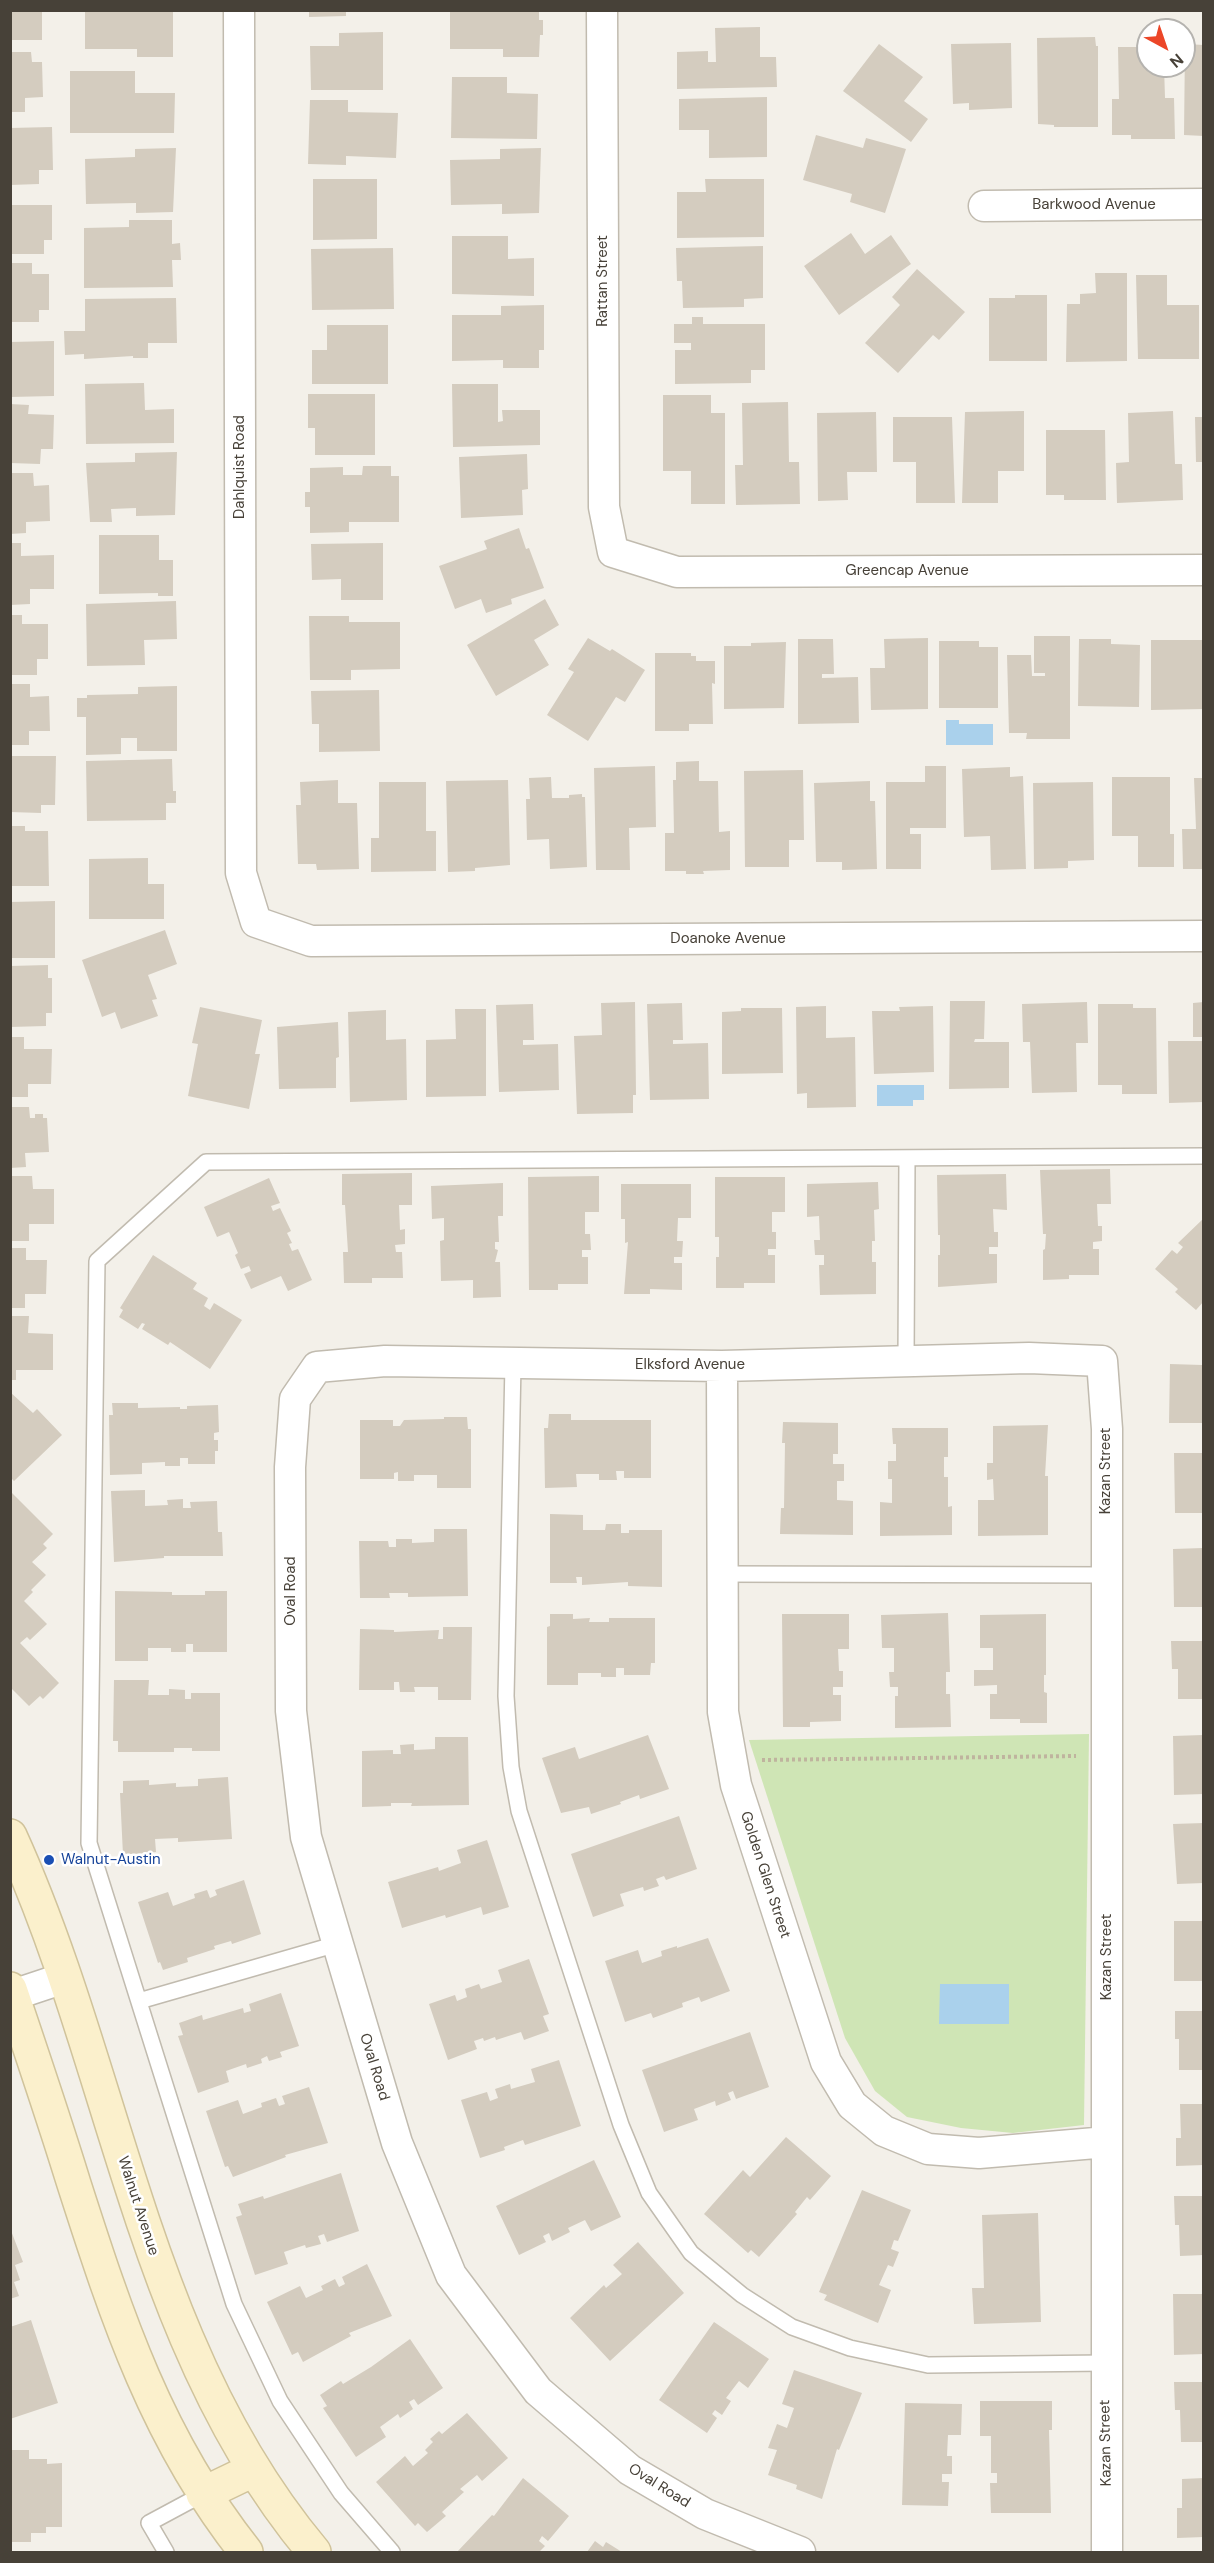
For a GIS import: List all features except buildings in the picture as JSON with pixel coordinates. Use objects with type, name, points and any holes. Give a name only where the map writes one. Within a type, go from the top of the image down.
[{"type":"main road","name":"Walnut Avenue","points":[[10,1836],[29,1879],[64,1978],[178,2320],[209,2390],[253,2470],[314,2553]]},
{"type":"main road","points":[[11,1994],[122,2327],[153,2402],[203,2494],[246,2553]]},
{"type":"main road","points":[[203,2494],[253,2470]]},
{"type":"street","name":"Dahlquist Road","points":[[239,10],[241,873],[256,922]]},
{"type":"street","name":"Rattan Street","points":[[602,10],[604,507],[613,552]]},
{"type":"street","name":"Barkwood Avenue","points":[[984,206],[1203,204]]},
{"type":"street","name":"Greencap Avenue","points":[[613,552],[676,572],[1203,570]]},
{"type":"street","name":"Doanoke Avenue","points":[[256,922],[311,941],[1203,936]]},
{"type":"street","name":"Elksford Avenue","points":[[295,1399],[317,1367],[385,1361],[722,1366],[1029,1358],[1102,1361]]},
{"type":"street","name":"Kazan Street","points":[[1102,1361],[1107,1429],[1107,2553]]},
{"type":"street","name":"Golden Glen Street","points":[[722,1366],[723,1712],[736,1785],[826,2062],[852,2105],[884,2131],[928,2150],[979,2153],[1107,2142]]},
{"type":"street","name":"Oval Road","points":[[295,1399],[290,1467],[291,1711],[306,1837],[397,2143],[450,2274],[538,2391],[630,2470],[705,2514],[800,2553]]},
{"type":"street","points":[[11,1994],[64,1978]]},
{"type":"lane","points":[[392,2553],[341,2493],[280,2401],[234,2304],[89,1843],[97,1261],[206,1162],[1203,1156]]},
{"type":"lane","points":[[906,1361],[907,1158]]},
{"type":"lane","points":[[513,1364],[506,1696],[511,1767],[519,1811],[526,1834],[621,2124],[649,2193],[691,2253],[742,2295],[792,2327],[850,2348],[928,2365],[1106,2363]]},
{"type":"lane","points":[[723,1574],[1107,1575]]},
{"type":"lane","points":[[139,2001],[337,1944]]},
{"type":"lane","points":[[166,2553],[149,2523],[203,2494]]},
{"type":"path","points":[[732,1761],[1107,1756]]},
{"type":"green space","points":[[1089,1734],[1084,2125],[1013,2133],[961,2128],[907,2117],[875,2091],[845,2038],[749,1740]]},
{"type":"water","points":[[946,720],[959,720],[959,724],[993,724],[993,745],[946,745]]},
{"type":"water","points":[[877,1085],[924,1085],[924,1100],[913,1100],[913,1106],[877,1106]]},
{"type":"water","points":[[940,1984],[1009,1984],[1009,2024],[939,2024]]},
{"type":"place","name":"Walnut-Austin","points":[[49,1860]]}]
